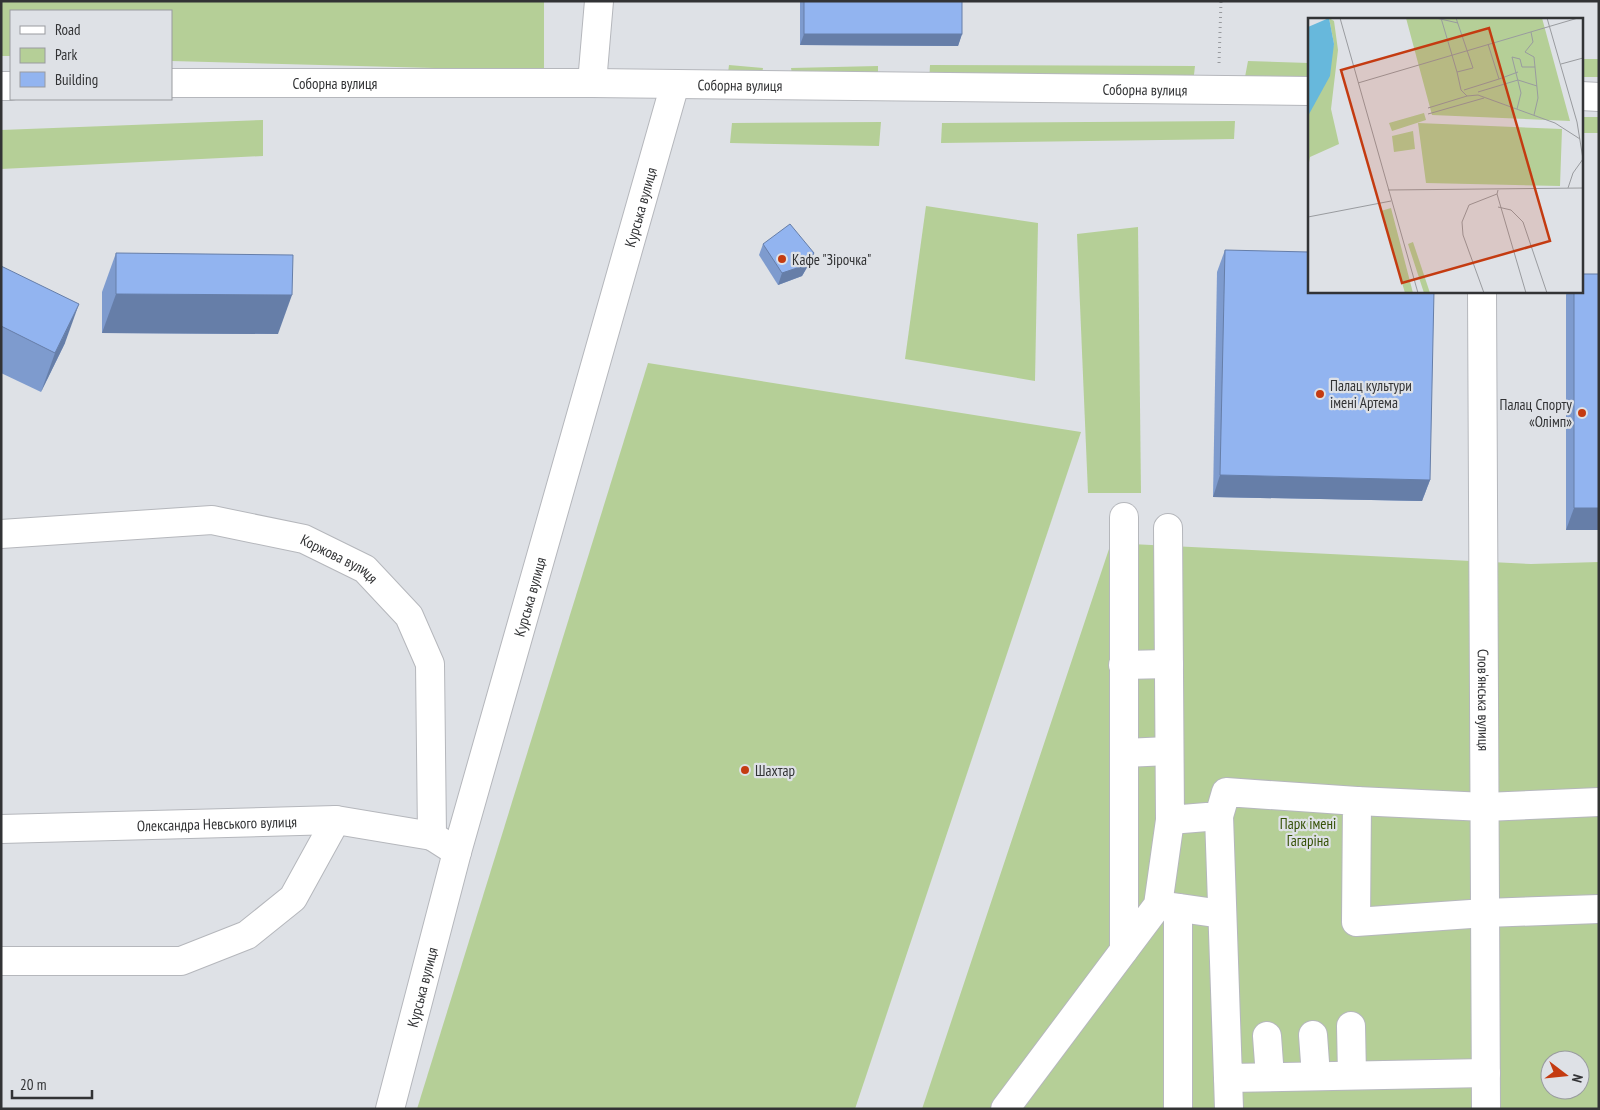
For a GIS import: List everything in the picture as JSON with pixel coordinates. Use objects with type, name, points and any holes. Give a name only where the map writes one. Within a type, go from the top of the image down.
[{"type":"street","points":[[592,83],[599,1]]},
{"type":"street","name":"Соборна вулиця","points":[[172,83],[592,83],[1308,91]]},
{"type":"street","name":"Курська вулиця","points":[[390,1109],[457,852],[675,84]]},
{"type":"street","points":[[1582,96],[1599,97]]},
{"type":"street","name":"Слов'янська вулиця","points":[[1482,292],[1486,1109]]},
{"type":"street","points":[[1124,517],[1124,950]]},
{"type":"street","name":"Коржова вулиця","points":[[1,534],[212,520],[304,539],[365,569],[409,616],[430,664],[432,836]]},
{"type":"street","points":[[1168,528],[1170,820],[1168,906],[1178,1109]]},
{"type":"street","points":[[1124,665],[1169,664]]},
{"type":"street","points":[[1124,752],[1169,751]]},
{"type":"street","points":[[1229,1109],[1219,816],[1226,792],[1484,807],[1599,802]]},
{"type":"street","points":[[1357,800],[1356,922],[1485,913],[1599,909]]},
{"type":"street","points":[[1170,820],[1219,816]]},
{"type":"street","points":[[1,961],[181,961],[247,935],[293,898],[336,820]]},
{"type":"street","name":"Олександра Невського вулиця","points":[[1,829],[336,820],[432,836]]},
{"type":"street","points":[[432,836],[457,852]]},
{"type":"street","points":[[1005,1109],[1124,950],[1168,906]]},
{"type":"street","points":[[1168,906],[1222,914]]},
{"type":"street","points":[[1351,1026],[1352,1075]]},
{"type":"street","points":[[1313,1035],[1316,1076]]},
{"type":"street","points":[[1267,1036],[1270,1077]]},
{"type":"street","points":[[1228,1078],[1486,1073]]},
{"type":"path","points":[[1218,90],[1221,1]]},
{"type":"green space","points":[[1,1],[544,1],[544,71],[172,61],[172,10],[10,10],[10,56],[1,56]]},
{"type":"green space","points":[[1582,59],[1599,59],[1599,77],[1582,77]]},
{"type":"green space","points":[[1248,61],[1308,63],[1308,78],[1245,77]]},
{"type":"green space","points":[[729,65],[763,68],[761,80],[727,81]]},
{"type":"green space","points":[[930,65],[1195,66],[1193,83],[929,83]]},
{"type":"green space","points":[[878,66],[878,81],[793,80],[791,68]]},
{"type":"green space","points":[[1582,117],[1599,117],[1599,133],[1582,133]]},
{"type":"green space","points":[[263,120],[263,156],[1,169],[1,130]]},
{"type":"green space","points":[[1235,121],[1234,139],[941,143],[942,123]]},
{"type":"green space","points":[[881,122],[879,146],[730,143],[732,123]]},
{"type":"green space","points":[[926,206],[1038,223],[1035,381],[905,359]]},
{"type":"green space","points":[[1138,227],[1141,493],[1088,493],[1077,234]]},
{"type":"green space","name":"Шахтар","points":[[648,363],[1081,432],[855,1109],[417,1109]]},
{"type":"green space","name":"Парк імені Гагаріна","points":[[1111,543],[1531,564],[1599,562],[1599,1109],[922,1109]]},
{"type":"building","points":[[804,1],[962,1],[962,34],[804,34]]},
{"type":"building","points":[[790,224],[814,253],[806,265],[782,273],[763,244]]},
{"type":"building","name":"Палац культури імені Артема","points":[[1225,250],[1308,252],[1308,292],[1434,292],[1430,480],[1220,475]]},
{"type":"building","points":[[116,253],[293,255],[292,295],[116,294]]},
{"type":"building","points":[[1,266],[79,304],[55,353],[1,326]]},
{"type":"building","name":"Палац Спорту «Олімп»","points":[[1582,274],[1599,274],[1599,508],[1574,508],[1574,292],[1582,292]]},
{"type":"place","name":"Кафе \"Зірочка\"","points":[[782,259]]},
{"type":"place","name":"Палац культури імені Артема","points":[[1320,394]]},
{"type":"place","name":"Палац Спорту «Олімп»","points":[[1582,413]]},
{"type":"place","name":"Шахтар","points":[[745,770]]}]
